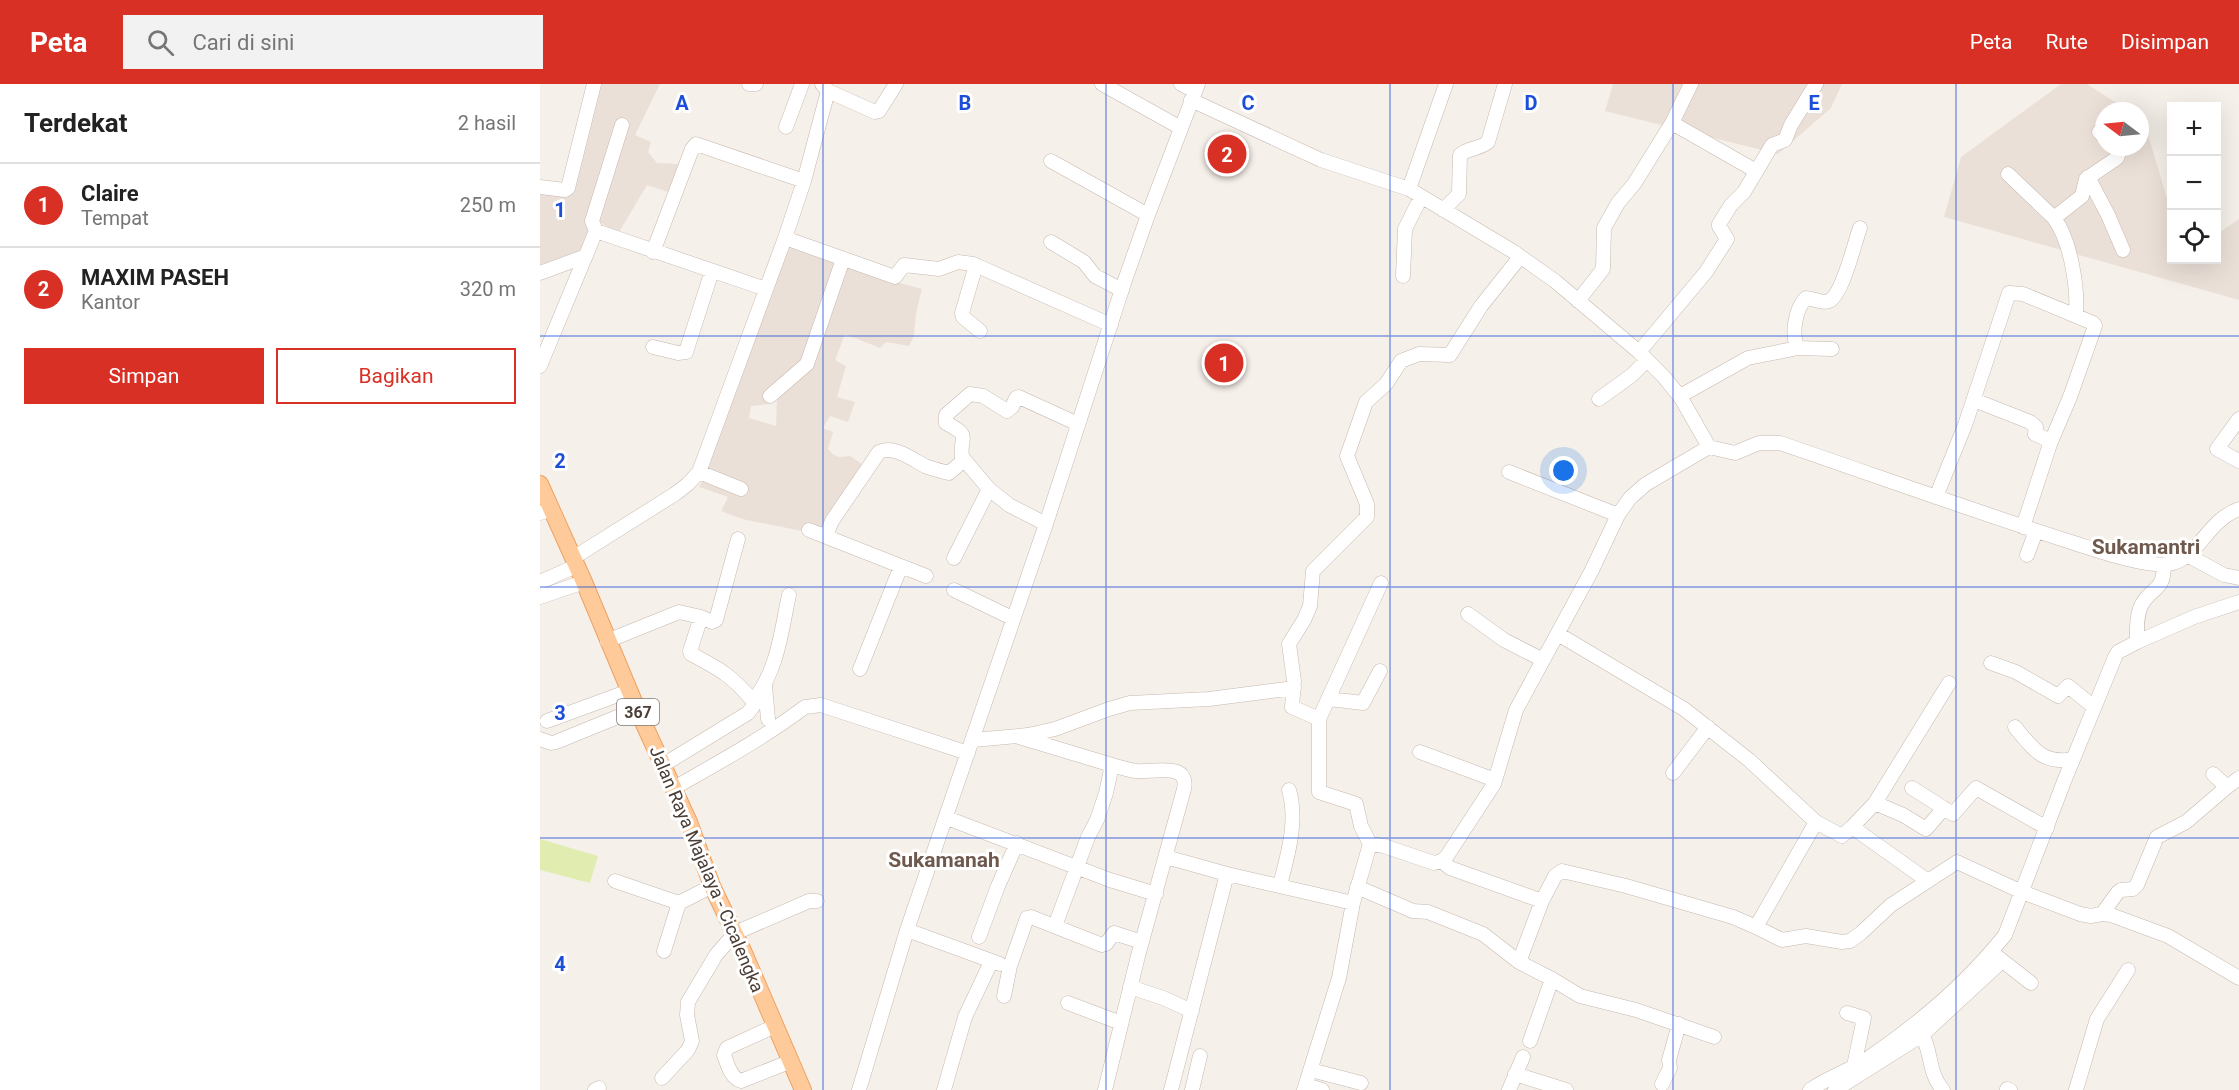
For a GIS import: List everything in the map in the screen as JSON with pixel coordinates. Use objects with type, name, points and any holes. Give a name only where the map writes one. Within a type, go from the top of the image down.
[{"type":"main road","name":"Jalan Raya Majalaya - Cicalengka","points":[[540,484],[546,511],[584,582],[607,641],[694,835],[712,886],[739,942],[803,1090]]},
{"type":"street","points":[[540,187],[565,190],[568,188],[594,84]]},
{"type":"street","points":[[749,84],[756,84]]},
{"type":"street","points":[[786,127],[802,84]]},
{"type":"street","points":[[540,582],[575,562],[675,494],[699,472],[785,238],[804,180],[825,88],[875,112],[879,111],[897,84]]},
{"type":"street","points":[[1102,84],[1181,128]]},
{"type":"street","points":[[1181,84],[1321,160],[1415,193],[1555,281],[1643,356],[1683,402],[1709,447]]},
{"type":"street","points":[[1403,276],[1406,229],[1446,84]]},
{"type":"street","points":[[1443,210],[1459,194],[1460,155],[1463,151],[1483,146],[1488,142],[1505,84]]},
{"type":"street","points":[[1578,301],[1603,269],[1604,228],[1618,203],[1634,184],[1672,123],[1690,84]]},
{"type":"street","points":[[1599,399],[1632,375],[1643,356],[1717,258],[1727,239],[1719,224],[1731,205],[1740,197],[1772,145],[1785,140],[1791,125],[1816,84]]},
{"type":"street","points":[[858,1090],[908,930],[971,747],[1012,618],[1046,524],[1122,290],[1195,92]]},
{"type":"street","points":[[1672,123],[1756,171]]},
{"type":"street","points":[[540,366],[596,231],[592,221],[622,125]]},
{"type":"street","points":[[653,252],[696,144],[804,180]]},
{"type":"street","points":[[2054,218],[2082,196],[2085,191],[2084,180],[2117,156]]},
{"type":"street","points":[[1051,161],[1148,215]]},
{"type":"street","points":[[2008,174],[2054,218],[2067,246],[2075,281],[2076,316]]},
{"type":"street","points":[[2088,177],[2108,214],[2123,250]]},
{"type":"street","points":[[1798,348],[1794,338],[1800,306],[1806,298],[1825,302],[1830,300],[1841,284],[1860,228]]},
{"type":"street","points":[[596,231],[766,289]]},
{"type":"street","points":[[785,238],[895,277],[904,266],[939,269],[958,262],[976,265],[1111,325]]},
{"type":"street","points":[[1051,242],[1084,262],[1095,276],[1122,290]]},
{"type":"street","points":[[540,273],[586,256]]},
{"type":"street","points":[[1319,719],[1292,709],[1294,672],[1289,644],[1310,606],[1313,571],[1363,524],[1368,514],[1368,504],[1349,462],[1348,450],[1366,402],[1386,384],[1396,366],[1408,358],[1423,354],[1450,355],[1481,306],[1520,257]]},
{"type":"street","points":[[770,396],[807,364],[843,259]]},
{"type":"street","points":[[976,265],[962,313],[963,317],[980,331]]},
{"type":"street","points":[[653,347],[678,353],[686,352],[712,271]]},
{"type":"street","points":[[1936,497],[1974,400],[2009,293],[2023,294],[2093,323],[2095,326],[2071,394],[2051,441],[2029,529],[2027,555]]},
{"type":"street","points":[[1683,402],[1748,358],[1798,348],[1832,349]]},
{"type":"street","points":[[1046,524],[1009,505],[989,489],[961,455],[963,435],[946,423],[945,419],[948,412],[970,394],[983,396],[1007,411],[1019,397],[1078,424]]},
{"type":"street","points":[[1974,400],[2030,422],[2036,427],[2035,435],[2051,441]]},
{"type":"street","points":[[2239,419],[2217,449],[2239,461]]},
{"type":"street","points":[[1370,844],[1384,846],[1434,863],[1442,861],[1485,799],[1495,780],[1516,710],[1558,634],[1618,515],[1630,498],[1647,484],[1709,447],[1735,453],[1759,443],[1780,443],[2029,529],[2125,557],[2163,565],[2173,563],[2187,555],[2221,518],[2239,509]]},
{"type":"street","points":[[826,536],[832,521],[879,452],[888,449],[949,473],[964,460]]},
{"type":"street","points":[[699,472],[741,489]]},
{"type":"street","points":[[1509,472],[1618,515]]},
{"type":"street","points":[[954,558],[989,489]]},
{"type":"street","points":[[808,530],[926,576]]},
{"type":"street","points":[[607,641],[679,612],[686,612],[711,622],[716,620],[738,539]]},
{"type":"street","points":[[2187,555],[2224,575],[2239,578]]},
{"type":"street","points":[[2137,642],[2137,624],[2141,607],[2161,584],[2165,576],[2163,565]]},
{"type":"street","points":[[860,669],[901,566]]},
{"type":"street","points":[[540,597],[584,582]]},
{"type":"street","points":[[1322,1090],[1305,1087],[1343,963],[1353,903],[1370,844],[1361,826],[1356,804],[1319,792],[1319,719],[1382,583]]},
{"type":"street","points":[[954,590],[1012,618]]},
{"type":"street","points":[[674,788],[718,765],[763,713],[766,691],[777,654],[789,595]]},
{"type":"street","points":[[1810,1090],[1828,1086],[1918,1029],[1937,1004],[1997,956],[2073,759],[2118,652],[2194,617],[2239,602]]},
{"type":"street","points":[[1468,614],[1504,640],[1544,660]]},
{"type":"street","points":[[701,617],[689,648],[690,653],[721,669],[736,680],[763,713]]},
{"type":"street","points":[[1558,634],[1647,686],[1708,727],[1749,760],[1816,822],[1842,836],[1875,803],[1949,683]]},
{"type":"street","points":[[1991,663],[2033,680],[2058,696],[2068,686],[2094,707]]},
{"type":"street","points":[[1329,699],[1363,703],[1380,671]]},
{"type":"street","points":[[663,765],[748,713],[820,705],[971,747],[1055,729],[1130,703],[1209,699],[1294,688]]},
{"type":"street","points":[[547,721],[629,691]]},
{"type":"street","points":[[540,740],[556,742],[637,710]]},
{"type":"street","points":[[1673,772],[1708,727]]},
{"type":"street","points":[[2015,727],[2028,745],[2050,760],[2073,759]]},
{"type":"street","points":[[1018,737],[1112,765],[1139,771],[1154,769],[1170,771],[1185,779],[1105,1090]]},
{"type":"street","points":[[1420,752],[1495,780]]},
{"type":"street","points":[[1054,926],[1097,820],[1112,765]]},
{"type":"street","points":[[2213,774],[2227,787]]},
{"type":"street","points":[[2102,914],[2118,892],[2133,889],[2137,885],[2157,837],[2186,822],[2239,778]]},
{"type":"street","points":[[1912,788],[1955,813],[1976,788],[2047,828]]},
{"type":"street","points":[[1280,885],[1293,833],[1293,801],[1289,790]]},
{"type":"street","points":[[1875,803],[1903,815],[1926,829],[1944,808]]},
{"type":"street","points":[[947,818],[1076,867],[1156,894]]},
{"type":"street","points":[[1756,927],[1816,822]]},
{"type":"street","points":[[1852,827],[1928,881]]},
{"type":"street","points":[[979,937],[1017,843]]},
{"type":"street","points":[[1166,857],[1227,874],[1353,903]]},
{"type":"street","points":[[1442,861],[1450,868],[1542,900]]},
{"type":"street","points":[[1519,962],[1542,900],[1555,876],[1562,871],[1626,886],[1733,917],[1782,940],[1806,936],[1846,942],[1861,933],[1891,905],[1958,862],[2022,892],[2086,916],[2111,915],[2168,936],[2239,978]]},
{"type":"street","points":[[1171,1090],[1227,874]]},
{"type":"street","points":[[615,881],[679,903]]},
{"type":"street","points":[[664,951],[679,903],[712,886]]},
{"type":"street","points":[[1357,887],[1413,910],[1428,912],[1483,934],[1519,962],[1552,978],[1580,996],[1714,1036]]},
{"type":"street","points":[[662,1078],[688,1050],[692,1041],[687,1015],[688,1002],[712,962],[739,942],[809,901],[817,901]]},
{"type":"street","points":[[1004,996],[1010,966],[1027,918],[1102,945],[1106,944],[1114,933],[1142,942]]},
{"type":"street","points":[[908,930],[991,962],[1010,966]]},
{"type":"street","points":[[1997,956],[2031,983]]},
{"type":"street","points":[[944,1090],[965,1017],[991,962]]},
{"type":"street","points":[[2076,1090],[2097,1020],[2128,970]]},
{"type":"street","points":[[1530,1041],[1552,978]]},
{"type":"street","points":[[1130,987],[1192,1011]]},
{"type":"street","points":[[1068,1003],[1121,1023]]},
{"type":"street","points":[[1847,1013],[1864,1018],[1854,1066]]},
{"type":"street","points":[[1662,1084],[1670,1068],[1668,1062],[1679,1024]]},
{"type":"street","points":[[775,1026],[725,1050],[724,1055],[732,1074],[738,1080],[745,1080],[789,1062]]},
{"type":"street","points":[[1828,1086],[1854,1066],[1918,1029]]},
{"type":"street","points":[[1918,1029],[1928,1046],[1934,1078],[1943,1090]]},
{"type":"street","points":[[1192,1090],[1200,1056]]},
{"type":"street","points":[[1509,1090],[1523,1057]]},
{"type":"street","points":[[1311,1070],[1361,1083]]},
{"type":"street","points":[[1515,1074],[1566,1090]]},
{"type":"shaded area","points":[[598,84],[660,84],[635,135],[651,142],[648,152],[657,163],[681,164],[668,192],[647,185],[618,234],[598,221],[582,252],[540,266],[540,191],[569,196],[573,189]]},
{"type":"shaded area","points":[[1613,84],[1842,84],[1831,108],[1778,154],[1605,111]]},
{"type":"shaded area","points":[[2061,84],[2087,84],[2115,102],[2095,102],[2095,156],[2149,156],[2149,138],[2167,199],[2167,264],[2221,264],[2221,231],[2239,219],[2239,300],[1944,217],[1961,157]]},
{"type":"shaded area","points":[[784,236],[842,256],[807,359],[771,398],[770,404],[751,406],[749,418],[776,426],[777,397],[803,372],[843,261],[922,289],[916,313],[914,336],[909,346],[886,342],[880,348],[845,334],[835,360],[846,366],[837,397],[855,402],[848,422],[830,416],[823,428],[833,432],[828,449],[834,455],[850,456],[865,466],[817,534],[742,519],[721,511],[728,497],[699,487],[703,479],[702,471]]},
{"type":"green space","points":[[540,839],[598,856],[590,883],[540,870]]},
{"type":"place","name":"MAXIM PASEH","points":[[1227,154]]},
{"type":"place","name":"Claire","points":[[1224,363]]},
{"type":"district","name":"Sukamantri","points":[[2146,547]]},
{"type":"district","name":"Sukamanah","points":[[944,860]]}]
